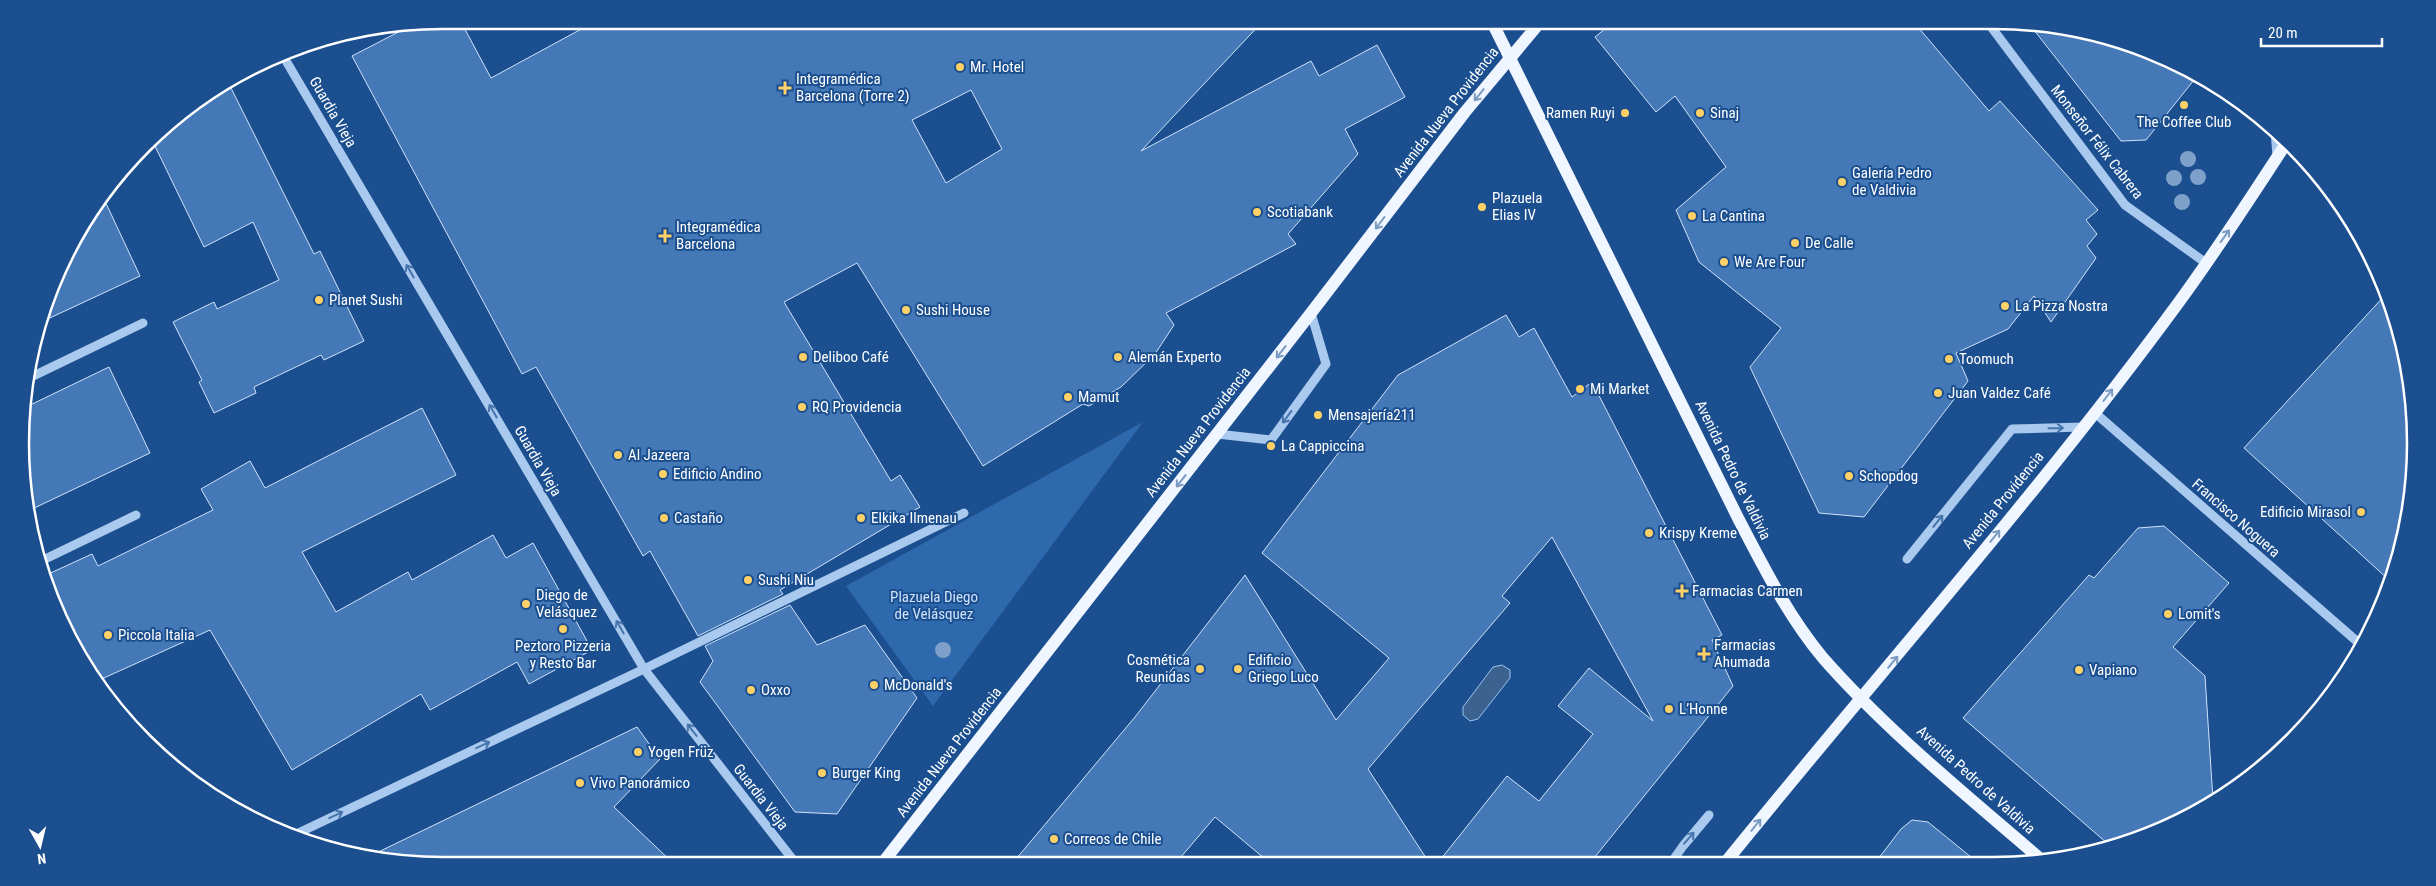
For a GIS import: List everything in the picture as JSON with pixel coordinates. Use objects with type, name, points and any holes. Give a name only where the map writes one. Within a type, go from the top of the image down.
[{"type":"main road","name":"Avenida Pedro de Valdivia","points":[[1496,29],[1769,578],[1822,656],[1861,699],[2036,855]]},
{"type":"main road","name":"Avenida Nueva Providencia","points":[[887,857],[1465,112],[1534,29]]},
{"type":"main road","name":"Avenida Providencia","points":[[1730,857],[2083,427],[2206,263],[2283,148]]},
{"type":"street","name":"Monseñor Félix Cabrera","points":[[1993,29],[2125,204],[2206,263]]},
{"type":"street","name":"Guardia Vieja","points":[[286,59],[644,668],[791,857]]},
{"type":"street","points":[[2276,141],[2277,157]]},
{"type":"street","points":[[1217,434],[1271,440],[1326,364],[1311,313]]},
{"type":"street","points":[[34,376],[143,323]]},
{"type":"street","name":"Francisco Noguera","points":[[2094,412],[2357,641]]},
{"type":"street","points":[[1907,559],[2012,429],[2083,427]]},
{"type":"street","points":[[301,832],[964,513]]},
{"type":"street","points":[[46,559],[136,515]]},
{"type":"street","points":[[1675,857],[1709,815]]},
{"type":"green space","name":"Plazuela Diego de Velásquez","points":[[1143,422],[933,706],[846,586]]},
{"type":"shaded area","points":[[1502,665],[1510,670],[1510,678],[1478,719],[1470,721],[1463,715],[1463,707],[1493,667]]},
{"type":"building","points":[[465,29],[491,78],[581,29],[1256,29],[1141,151],[1311,61],[1319,76],[1377,45],[1405,97],[1345,129],[1358,154],[1288,234],[1296,244],[1166,313],[1174,325],[1155,354],[1121,387],[1089,406],[1083,404],[983,466],[857,263],[784,302],[891,481],[900,475],[920,507],[780,590],[783,594],[698,636],[650,551],[643,556],[536,367],[522,374],[352,56],[400,31]],"holes":[[[971,90],[1002,149],[946,183],[912,120]]]},
{"type":"building","points":[[1605,29],[1920,29],[1989,111],[2000,101],[2098,210],[2086,220],[2097,234],[2087,246],[2096,258],[2051,322],[2034,296],[2008,329],[1956,353],[1968,381],[1864,517],[1819,513],[1750,367],[1781,328],[1699,262],[1676,210],[1726,167],[1675,96],[1656,112],[1595,37]]},
{"type":"building","points":[[2035,31],[2074,37],[2126,51],[2152,60],[2194,81],[2146,140],[2121,141]]},
{"type":"building","points":[[231,87],[314,254],[320,251],[364,341],[324,360],[321,355],[254,387],[256,393],[214,413],[199,382],[202,380],[173,322],[214,302],[217,309],[279,280],[253,222],[204,247],[155,146],[191,114]]},
{"type":"building","points":[[106,203],[140,276],[48,319],[60,284],[71,260]]},
{"type":"building","name":"Edificio Mirasol","points":[[2381,299],[2393,336],[2404,389],[2407,443],[2404,497],[2393,550],[2385,576],[2244,448]]},
{"type":"building","points":[[1506,315],[1519,337],[1534,328],[1572,397],[1592,382],[1722,635],[1712,640],[1733,686],[1595,857],[1443,857],[1507,776],[1539,801],[1593,734],[1558,706],[1589,668],[1653,721],[1552,537],[1502,596],[1510,603],[1368,769],[1425,857],[1263,857],[1215,817],[1181,857],[1018,857],[1135,717],[1245,575],[1336,720],[1389,658],[1262,553],[1398,375]]},
{"type":"building","points":[[109,367],[150,453],[34,508],[29,443],[31,405]]},
{"type":"building","points":[[422,408],[456,475],[302,552],[336,612],[408,572],[412,580],[493,535],[506,558],[533,543],[592,650],[529,684],[517,662],[430,710],[421,694],[292,770],[210,630],[103,678],[71,626],[50,573],[92,554],[98,566],[213,510],[201,489],[250,461],[265,488]]},
{"type":"building","points":[[2164,526],[2229,583],[2173,647],[2205,676],[2213,794],[2176,815],[2152,826],[2105,841],[1963,718],[2089,575],[2094,578],[2138,528]]},
{"type":"building","points":[[790,605],[817,645],[865,625],[917,698],[837,814],[795,812],[700,682],[713,661],[705,646]]},
{"type":"building","name":"Vivo Panorámico","points":[[637,727],[660,759],[614,807],[667,857],[443,857],[378,852]]},
{"type":"building","points":[[1912,820],[1928,822],[1971,857],[1880,857],[1901,829]]},
{"type":"place","name":"Mr. Hotel","points":[[960,67]]},
{"type":"place","name":"Integramédica Barcelona (Torre 2)","points":[[785,88]]},
{"type":"place","name":"The Coffee Club","points":[[2184,105]]},
{"type":"place","name":"Ramen Ruyi","points":[[1625,113]]},
{"type":"place","name":"Sinaj","points":[[1700,113]]},
{"type":"place","name":"Galería Pedro de Valdivia","points":[[1842,182]]},
{"type":"place","name":"Plazuela Elias IV","points":[[1482,207]]},
{"type":"place","name":"Scotiabank","points":[[1257,212]]},
{"type":"place","name":"La Cantina","points":[[1692,216]]},
{"type":"place","name":"Integramédica Barcelona","points":[[665,236]]},
{"type":"place","name":"De Calle","points":[[1795,243]]},
{"type":"place","name":"We Are Four","points":[[1724,262]]},
{"type":"place","name":"Planet Sushi","points":[[319,300]]},
{"type":"place","name":"La Pizza Nostra","points":[[2005,306]]},
{"type":"place","name":"Sushi House","points":[[906,310]]},
{"type":"place","name":"Deliboo Café","points":[[803,357]]},
{"type":"place","name":"Alemán Experto","points":[[1118,357]]},
{"type":"place","name":"Toomuch","points":[[1949,359]]},
{"type":"place","name":"Mi Market","points":[[1580,389]]},
{"type":"place","name":"Juan Valdez Café","points":[[1938,393]]},
{"type":"place","name":"Mamut","points":[[1068,397]]},
{"type":"place","name":"RQ Providencia","points":[[802,407]]},
{"type":"place","name":"Mensajería211","points":[[1318,415]]},
{"type":"place","name":"La Cappiccina","points":[[1271,446]]},
{"type":"place","name":"Al Jazeera","points":[[618,455]]},
{"type":"place","name":"Edificio Andino","points":[[663,474]]},
{"type":"place","name":"Schopdog","points":[[1849,476]]},
{"type":"place","name":"Edificio Mirasol","points":[[2361,512]]},
{"type":"place","name":"Castaño","points":[[664,518]]},
{"type":"place","name":"Elkika Ilmenau","points":[[861,518]]},
{"type":"place","name":"Krispy Kreme","points":[[1649,533]]},
{"type":"place","name":"Sushi Niu","points":[[748,580]]},
{"type":"place","name":"Farmacias Carmen","points":[[1682,591]]},
{"type":"place","name":"Diego de Velásquez","points":[[526,604]]},
{"type":"place","name":"Lomit's","points":[[2168,614]]},
{"type":"place","name":"Peztoro Pizzeria y Resto Bar","points":[[563,629]]},
{"type":"place","name":"Piccola Italia","points":[[108,635]]},
{"type":"place","name":"Farmacias Ahumada","points":[[1704,654]]},
{"type":"place","name":"Cosmética Reunidas","points":[[1200,669]]},
{"type":"place","name":"Edificio Griego Luco","points":[[1238,669]]},
{"type":"place","name":"Vapiano","points":[[2079,670]]},
{"type":"place","name":"McDonald's","points":[[874,685]]},
{"type":"place","name":"Oxxo","points":[[751,690]]},
{"type":"place","name":"L’Honne","points":[[1669,709]]},
{"type":"place","name":"Yogen Früz","points":[[638,752]]},
{"type":"place","name":"Burger King","points":[[822,773]]},
{"type":"place","name":"Vivo Panorámico","points":[[580,783]]},
{"type":"place","name":"Correos de Chile","points":[[1054,839]]}]
